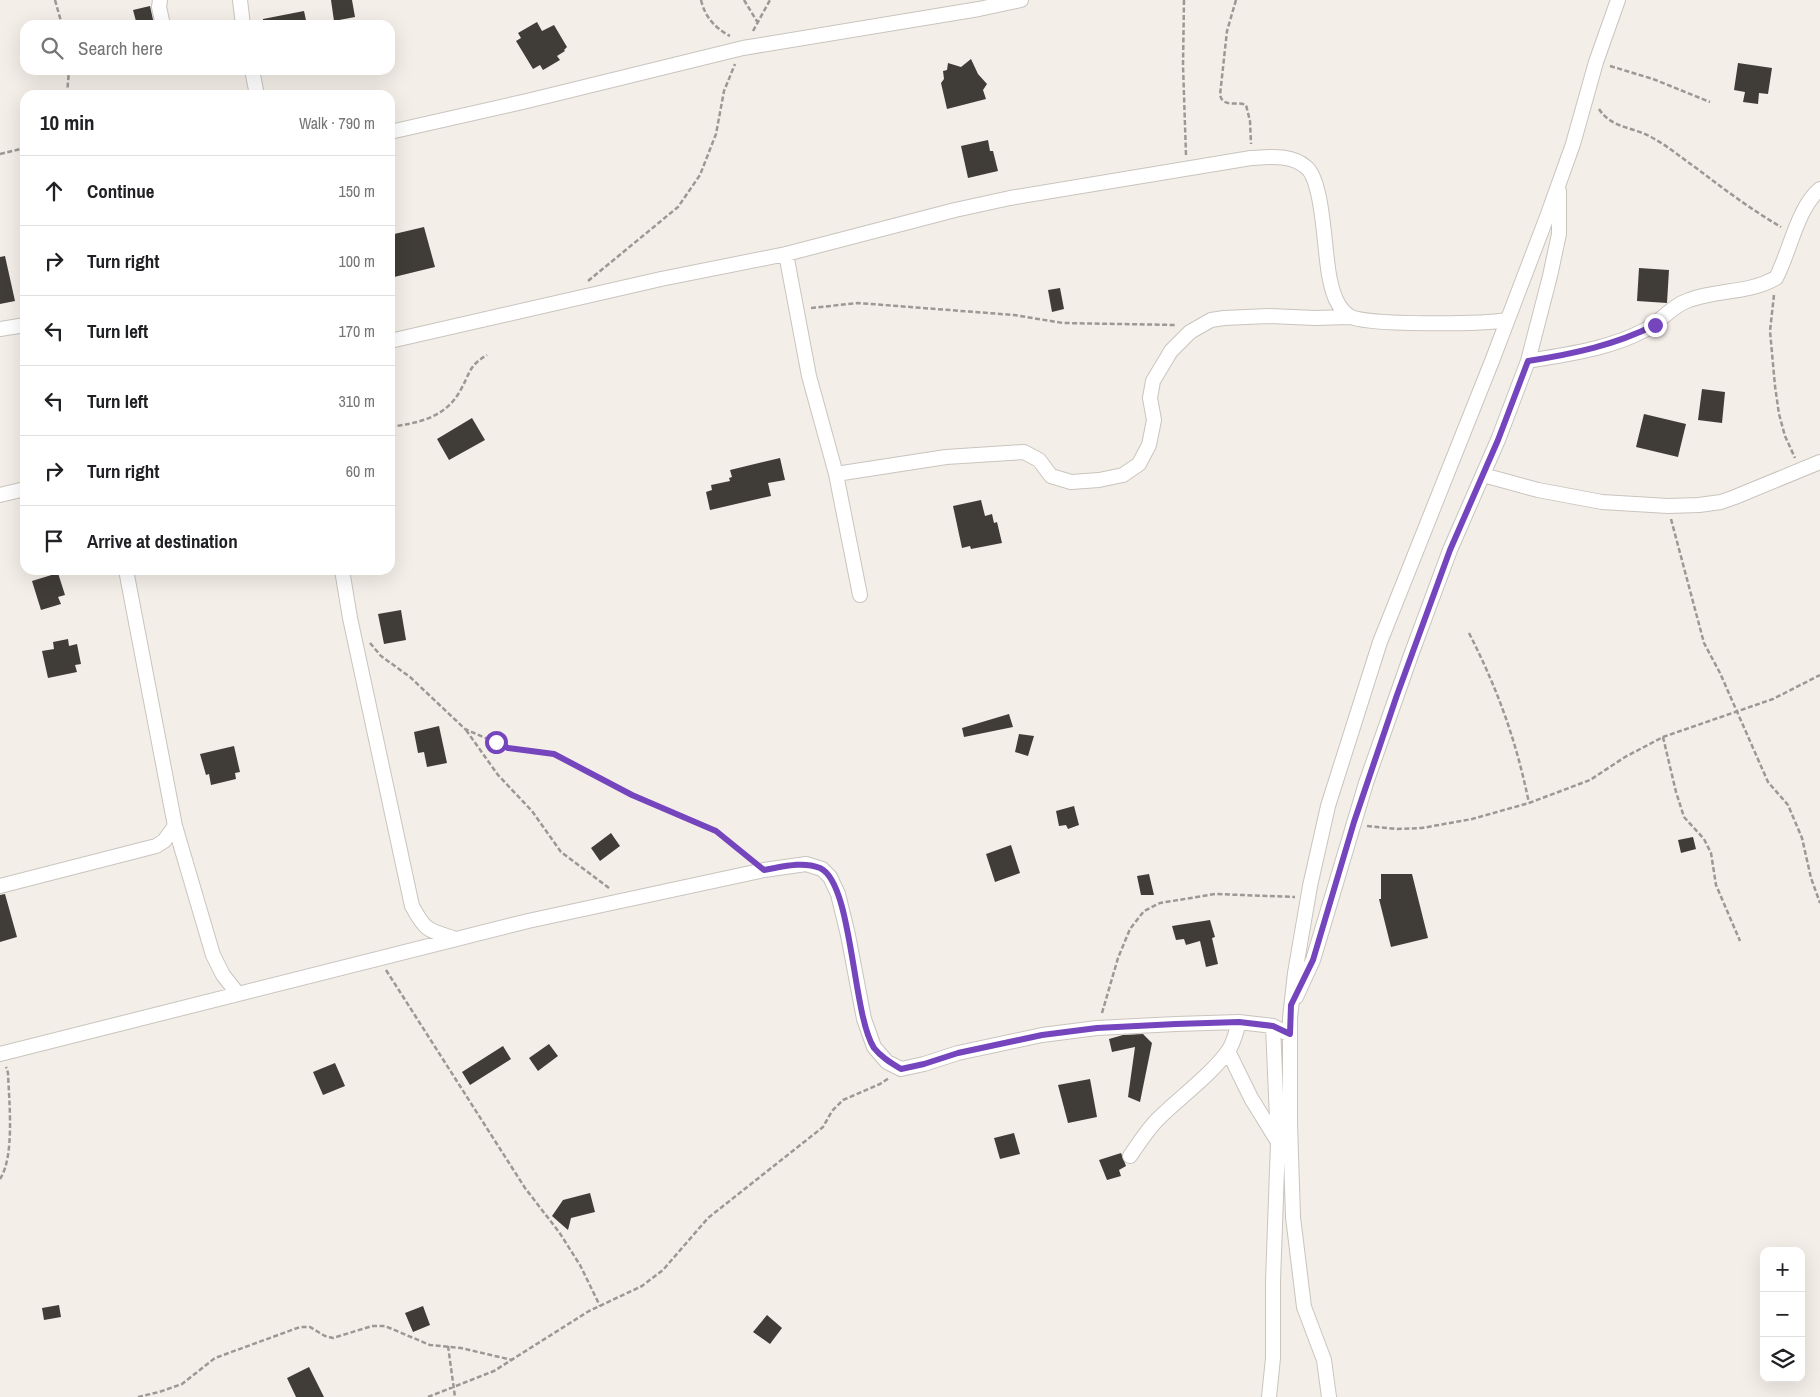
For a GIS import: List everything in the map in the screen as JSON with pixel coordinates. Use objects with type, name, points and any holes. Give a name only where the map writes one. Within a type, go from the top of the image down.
[{"type":"street","points":[[160,0],[159,8],[162,20]]},
{"type":"street","points":[[240,0],[242,20]]},
{"type":"street","points":[[395,131],[527,101],[744,46],[979,10],[1021,0]]},
{"type":"street","points":[[1330,1397],[1324,1360],[1304,1307],[1293,1216],[1291,1005],[1308,898],[1328,806],[1380,642],[1559,183],[1573,144],[1596,62],[1618,0]]},
{"type":"street","points":[[253,75],[255,90]]},
{"type":"street","points":[[395,339],[670,277],[786,254],[955,210],[1010,198],[1274,156],[1295,160],[1307,167],[1315,178],[1319,193],[1326,264],[1331,285],[1337,305],[1350,317]]},
{"type":"street","points":[[1291,1005],[1313,960],[1354,822],[1385,728],[1435,590],[1467,509],[1498,440],[1528,361],[1559,234],[1559,183]]},
{"type":"street","points":[[1528,361],[1595,349],[1619,341],[1655,325],[1669,311],[1686,301],[1703,295],[1739,291],[1759,286],[1776,278],[1793,234],[1809,201],[1820,189]]},
{"type":"street","points":[[786,254],[809,376],[836,474],[860,595]]},
{"type":"street","points":[[836,474],[946,456],[1024,452],[1039,460],[1051,476],[1071,482],[1099,480],[1123,475],[1140,464],[1149,445],[1154,420],[1150,398],[1152,381],[1176,345],[1190,332],[1200,325],[1224,318],[1268,316],[1350,317],[1391,323],[1507,320]]},
{"type":"street","points":[[0,330],[20,326]]},
{"type":"street","points":[[1483,475],[1538,490],[1602,502],[1668,506],[1699,505],[1721,502],[1820,462]]},
{"type":"street","points":[[0,495],[20,490]]},
{"type":"street","points":[[127,575],[175,826],[214,955],[223,975],[238,994]]},
{"type":"street","points":[[343,575],[352,628],[412,906],[422,924],[433,932],[454,938]]},
{"type":"street","points":[[0,886],[156,846],[164,841],[175,826]]},
{"type":"street","points":[[1,1054],[454,938],[624,898],[764,870],[806,864],[822,869],[830,877],[838,894],[864,1019],[874,1047],[888,1062],[901,1069],[958,1053],[1042,1035],[1097,1028],[1239,1022],[1273,1026],[1290,1034]]},
{"type":"street","points":[[1130,1156],[1156,1121],[1228,1051],[1239,1022]]},
{"type":"street","points":[[1269,1397],[1273,1358],[1278,1142],[1273,1026]]},
{"type":"street","points":[[1228,1051],[1243,1083],[1278,1142],[1292,1156]]},
{"type":"path","points":[[55,0],[61,20]]},
{"type":"path","points":[[701,0],[707,17],[720,30],[744,46]]},
{"type":"path","points":[[744,0],[758,23]]},
{"type":"path","points":[[584,284],[678,207],[700,175],[716,134],[724,92],[732,70],[770,0]]},
{"type":"path","points":[[1184,0],[1183,65],[1186,169]]},
{"type":"path","points":[[1236,0],[1227,31],[1220,95],[1221,100],[1226,103],[1246,105],[1250,121],[1252,158]]},
{"type":"path","points":[[1596,62],[1653,79],[1710,102]]},
{"type":"path","points":[[67,90],[69,75]]},
{"type":"path","points":[[1588,91],[1608,120],[1650,136],[1740,201],[1793,234]]},
{"type":"path","points":[[0,154],[20,149]]},
{"type":"path","points":[[1776,278],[1770,331],[1775,386],[1779,414],[1785,436],[1801,471]]},
{"type":"path","points":[[796,310],[858,303],[1014,315],[1063,323],[1146,326],[1200,325]]},
{"type":"path","points":[[395,426],[413,424],[437,416],[448,408],[460,392],[475,362],[487,355]]},
{"type":"path","points":[[1668,506],[1704,643],[1720,672],[1768,782],[1788,806],[1802,838],[1811,878],[1820,903]]},
{"type":"path","points":[[1470,633],[1490,672],[1506,714],[1521,761],[1529,803]]},
{"type":"path","points":[[369,641],[381,656],[410,677],[465,729],[498,775],[532,812],[561,852],[624,898]]},
{"type":"path","points":[[1354,822],[1378,828],[1422,828],[1472,819],[1529,803],[1590,780],[1625,757],[1664,737],[1773,699],[1820,674]]},
{"type":"path","points":[[465,729],[508,748],[554,754],[632,795],[716,831],[764,870]]},
{"type":"path","points":[[1664,737],[1674,785],[1684,817],[1704,839],[1711,853],[1716,885],[1740,941]]},
{"type":"path","points":[[1097,1028],[1118,958],[1130,929],[1144,912],[1160,903],[1215,894],[1308,898]]},
{"type":"path","points":[[378,957],[525,1188],[570,1248],[600,1306]]},
{"type":"path","points":[[0,1179],[5,1171],[9,1140],[8,1073],[1,1054]]},
{"type":"path","points":[[428,1397],[494,1371],[589,1311],[642,1286],[663,1270],[708,1218],[823,1127],[832,1111],[843,1100],[880,1084],[901,1069]]},
{"type":"path","points":[[138,1397],[182,1384],[215,1358],[300,1327],[310,1327],[325,1336],[333,1338],[372,1326],[385,1326],[403,1333],[418,1342],[448,1346],[512,1360]]},
{"type":"path","points":[[448,1346],[455,1397]]},
{"type":"building","points":[[331,0],[352,0],[355,17],[334,20]]},
{"type":"building","points":[[150,6],[153,20],[136,20],[133,10]]},
{"type":"building","points":[[304,11],[306,20],[263,20]]},
{"type":"building","points":[[537,22],[542,31],[554,25],[567,47],[565,51],[557,56],[560,60],[543,70],[540,65],[533,69],[516,41],[521,38],[518,33]]},
{"type":"building","points":[[971,59],[978,74],[987,84],[983,90],[986,99],[947,109],[941,83],[944,79],[943,71],[947,70],[948,63],[961,67]]},
{"type":"building","points":[[1738,63],[1772,68],[1768,94],[1759,93],[1758,104],[1743,102],[1745,92],[1734,90]]},
{"type":"building","points":[[988,140],[998,171],[968,178],[961,146]]},
{"type":"building","points":[[424,227],[435,267],[395,277],[395,234]]},
{"type":"building","points":[[5,256],[15,301],[0,304],[0,257]]},
{"type":"building","points":[[1639,268],[1669,270],[1667,303],[1637,301]]},
{"type":"building","points":[[1060,288],[1064,309],[1052,312],[1048,290]]},
{"type":"building","points":[[1702,389],[1725,392],[1722,423],[1698,420]]},
{"type":"building","points":[[1644,414],[1686,424],[1678,457],[1636,447]]},
{"type":"building","points":[[472,418],[485,440],[449,460],[437,439]]},
{"type":"building","points":[[780,458],[785,480],[768,483],[771,496],[710,510],[706,492],[712,490],[711,485],[730,481],[729,478],[732,477],[730,470]]},
{"type":"building","points":[[981,500],[985,516],[992,514],[994,523],[997,522],[1002,543],[971,549],[970,546],[962,548],[953,506]]},
{"type":"building","points":[[52,575],[59,575],[65,595],[58,597],[61,604],[41,610],[32,581]]},
{"type":"building","points":[[401,610],[406,640],[384,644],[378,614]]},
{"type":"building","points":[[68,639],[69,646],[77,644],[81,664],[75,665],[77,672],[48,678],[42,651],[54,649],[53,642]]},
{"type":"building","points":[[1009,714],[1013,727],[964,737],[962,728]]},
{"type":"building","points":[[439,726],[447,763],[427,767],[424,752],[418,753],[414,732]]},
{"type":"building","points":[[1019,734],[1034,736],[1028,756],[1015,752]]},
{"type":"building","points":[[234,746],[240,772],[235,773],[236,779],[211,785],[209,774],[206,775],[200,754]]},
{"type":"building","points":[[1074,806],[1079,825],[1068,829],[1066,825],[1059,826],[1056,811]]},
{"type":"building","points":[[611,833],[620,846],[600,861],[591,848]]},
{"type":"building","points":[[1693,837],[1696,849],[1681,853],[1678,840]]},
{"type":"building","points":[[1011,845],[1020,873],[995,882],[986,854]]},
{"type":"building","points":[[1149,874],[1154,895],[1141,895],[1137,876]]},
{"type":"building","points":[[1381,874],[1412,874],[1428,938],[1391,947],[1379,899],[1381,899]]},
{"type":"building","points":[[5,894],[17,937],[0,942],[0,895]]},
{"type":"building","points":[[1210,920],[1215,937],[1212,938],[1218,964],[1206,967],[1200,941],[1186,945],[1184,939],[1176,940],[1172,926]]},
{"type":"building","points":[[1143,1034],[1152,1043],[1140,1102],[1128,1097],[1135,1047],[1112,1052],[1109,1039],[1123,1035]]},
{"type":"building","points":[[549,1044],[558,1056],[538,1071],[529,1058]]},
{"type":"building","points":[[503,1046],[511,1059],[470,1085],[462,1072]]},
{"type":"building","points":[[335,1063],[345,1086],[323,1095],[313,1072]]},
{"type":"building","points":[[1090,1079],[1097,1117],[1068,1123],[1058,1085]]},
{"type":"building","points":[[1014,1133],[1020,1154],[1000,1159],[994,1138]]},
{"type":"building","points":[[1121,1153],[1126,1166],[1119,1170],[1121,1176],[1107,1180],[1099,1160]]},
{"type":"building","points":[[590,1193],[595,1212],[571,1218],[568,1230],[552,1216],[563,1200]]},
{"type":"building","points":[[59,1305],[61,1317],[44,1320],[42,1308]]},
{"type":"building","points":[[423,1306],[430,1325],[413,1332],[405,1313]]},
{"type":"building","points":[[767,1315],[782,1328],[770,1344],[753,1332]]},
{"type":"building","points":[[309,1367],[324,1397],[296,1397],[287,1378]]},
{"type":"route","points":[[496,742],[508,748],[554,754],[632,795],[716,831],[764,870],[806,864],[822,869],[830,877],[838,894],[864,1019],[874,1047],[888,1062],[901,1069],[958,1053],[1042,1035],[1097,1028],[1239,1022],[1273,1026],[1290,1034],[1291,1005],[1313,960],[1366,783],[1411,655],[1450,550],[1498,440],[1528,361],[1595,349],[1635,335],[1655,325]]}]
